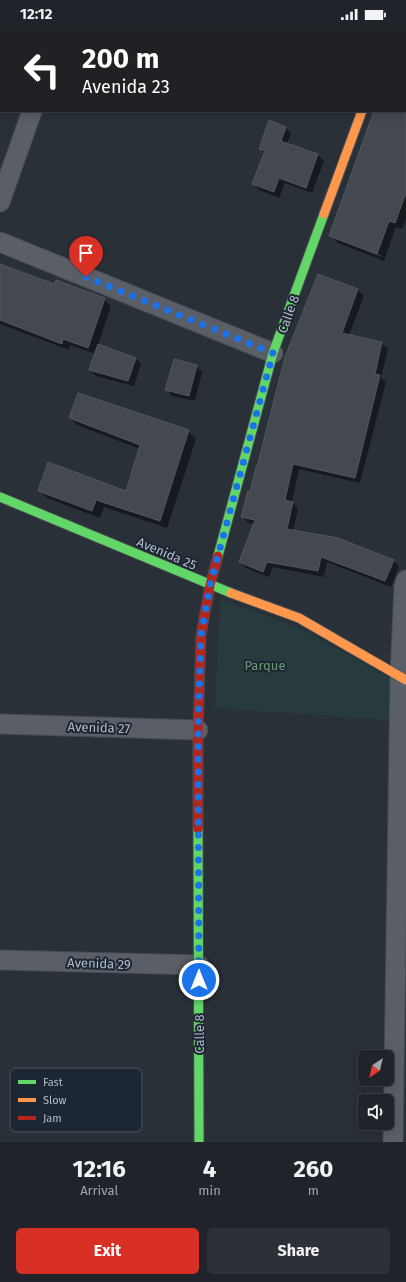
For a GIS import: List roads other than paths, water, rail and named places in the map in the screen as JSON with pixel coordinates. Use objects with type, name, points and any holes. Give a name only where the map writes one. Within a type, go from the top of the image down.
[{"type":"street","points":[[0,202],[32,112]]},
{"type":"street","name":"Calle 8","points":[[199,1142],[198,730],[201,635],[210,585],[273,353],[362,112]]},
{"type":"street","points":[[0,242],[273,353]]},
{"type":"street","name":"Avenida 25","points":[[0,497],[210,585],[299,618],[403,678]]},
{"type":"street","points":[[393,1142],[404,587],[406,580]]},
{"type":"street","name":"Avenida 27","points":[[0,724],[198,730]]},
{"type":"street","name":"Avenida 29","points":[[0,960],[199,965]]},
{"type":"park label","name":"Parque","points":[[265,665]]}]
